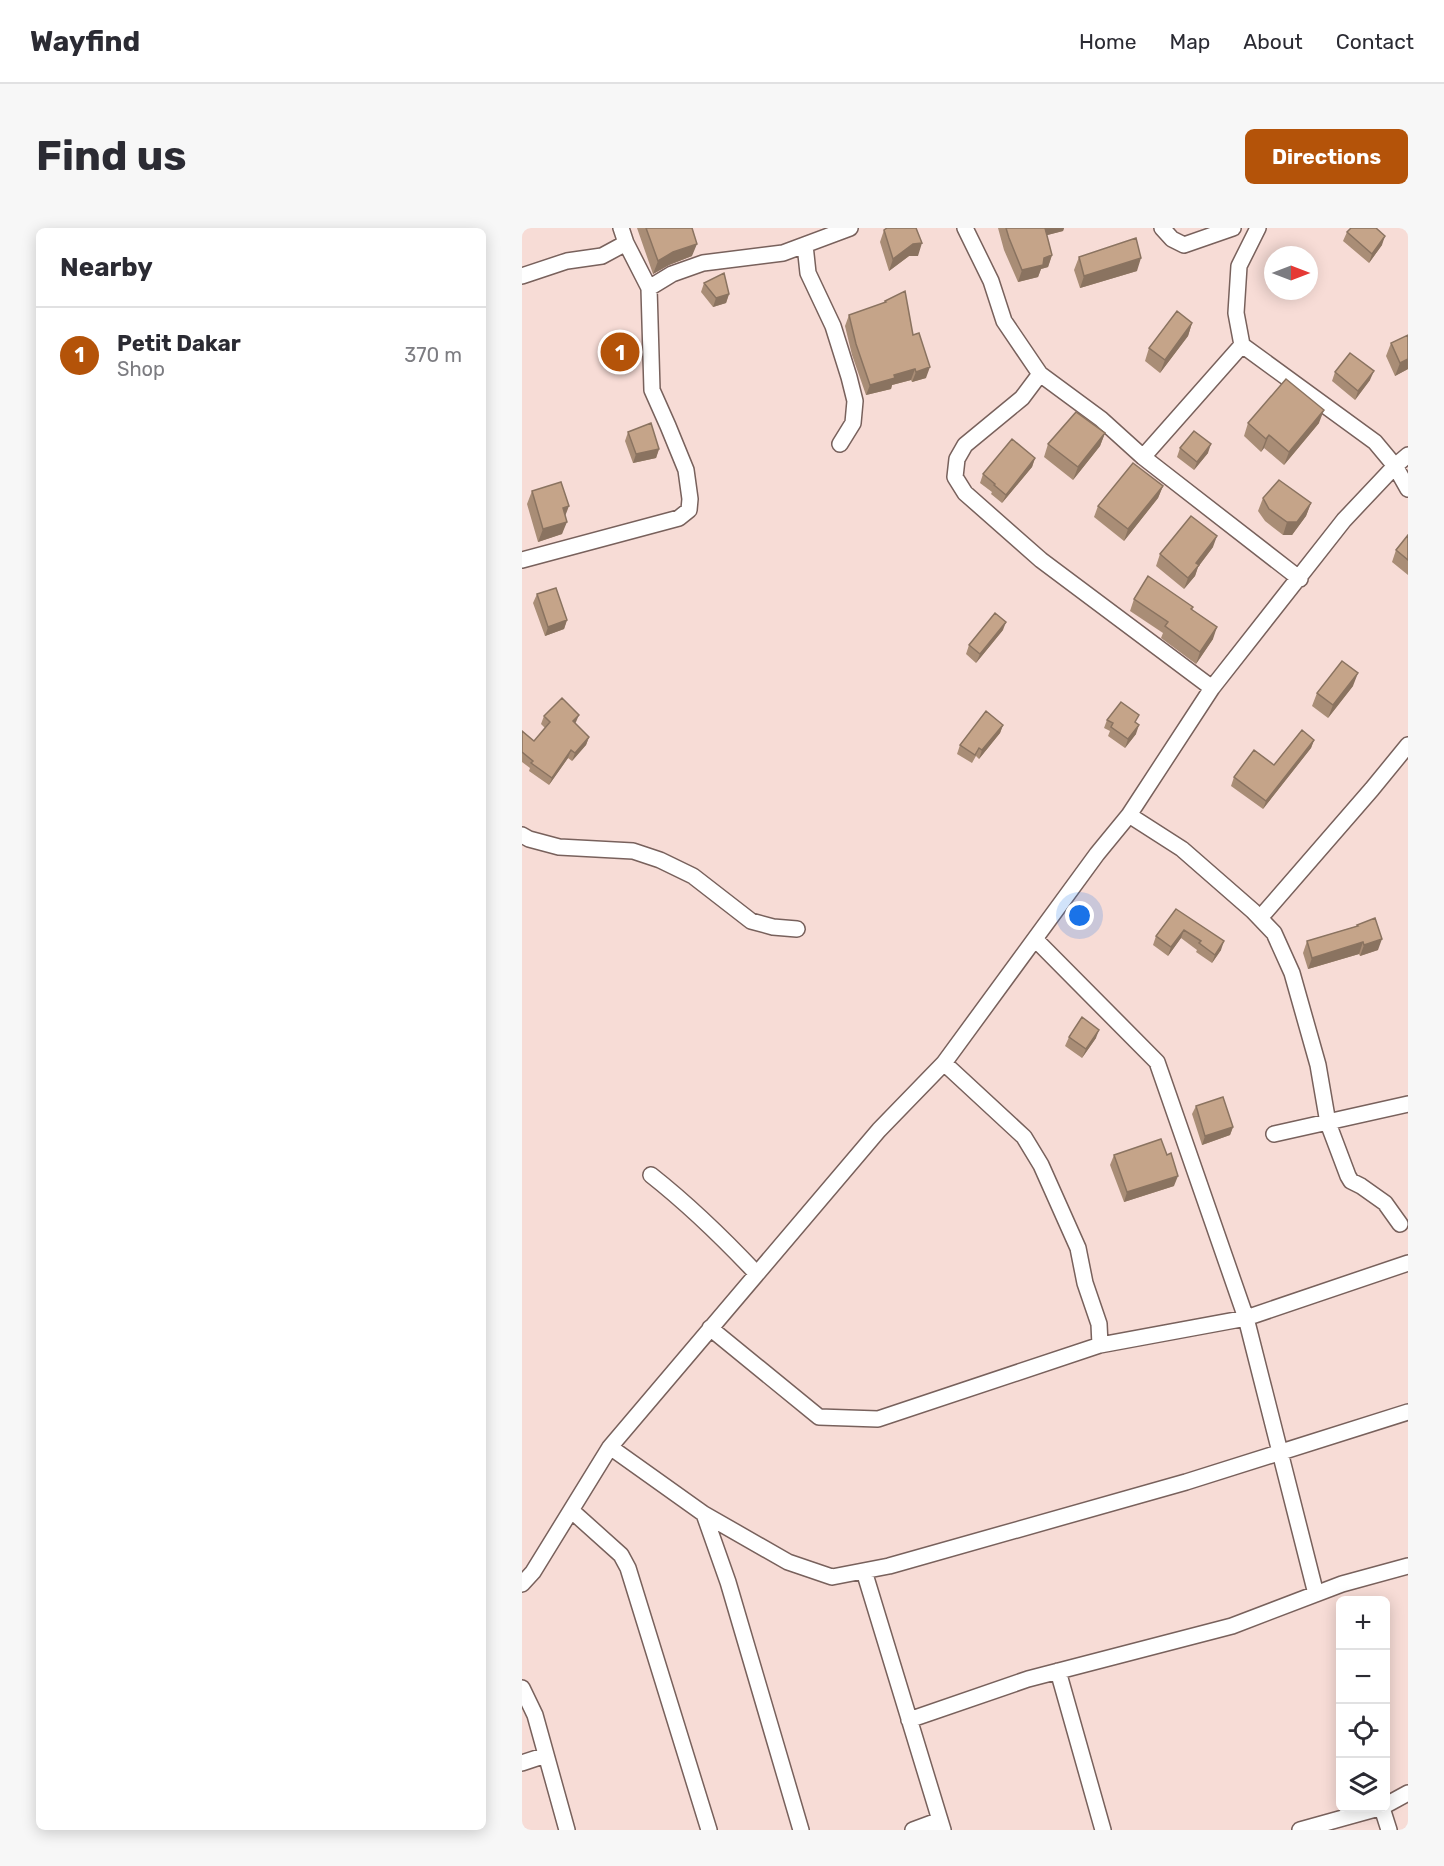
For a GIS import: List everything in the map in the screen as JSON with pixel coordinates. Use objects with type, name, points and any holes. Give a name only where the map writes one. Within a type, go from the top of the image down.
[{"type":"street","points":[[522,560],[679,518],[688,510],[690,499],[686,470],[652,390],[649,288],[626,243],[621,228]]},
{"type":"street","points":[[649,288],[672,274],[704,263],[783,253],[849,228]]},
{"type":"street","points":[[965,228],[991,281],[1004,321],[1040,374],[1101,419],[1143,457],[1300,579]]},
{"type":"street","points":[[1162,228],[1172,239],[1184,244],[1233,228]]},
{"type":"street","points":[[1258,228],[1239,266],[1236,313],[1242,345],[1376,442],[1395,466],[1408,489]]},
{"type":"street","points":[[522,276],[567,261],[603,256],[626,243]]},
{"type":"street","points":[[805,244],[808,273],[833,326],[855,401],[853,423],[840,444]]},
{"type":"street","points":[[1143,457],[1242,345]]},
{"type":"street","points":[[1040,374],[1022,398],[965,446],[957,459],[955,477],[965,493],[1041,560],[1212,688]]},
{"type":"street","points":[[522,1584],[572,1511],[610,1447],[879,1130],[944,1063],[1097,854],[1129,815],[1212,688],[1300,579],[1344,520],[1408,455]]},
{"type":"street","points":[[1260,918],[1408,745]]},
{"type":"street","points":[[1129,815],[1182,849],[1274,933],[1293,974],[1318,1065],[1328,1123],[1351,1181],[1385,1203],[1400,1224]]},
{"type":"street","points":[[522,835],[559,847],[633,851],[660,860],[693,876],[751,921],[772,927],[797,929]]},
{"type":"street","points":[[1035,939],[1157,1062],[1246,1317],[1316,1594]]},
{"type":"street","points":[[944,1063],[1024,1137],[1041,1165],[1078,1248],[1085,1283],[1099,1324],[1100,1345]]},
{"type":"street","points":[[1274,1134],[1408,1104]]},
{"type":"street","points":[[651,1175],[723,1239],[756,1273]]},
{"type":"street","points":[[710,1328],[819,1417],[878,1419],[1100,1345],[1246,1317],[1408,1263]]},
{"type":"street","points":[[610,1447],[704,1514],[788,1562],[832,1577],[889,1566],[1152,1492],[1408,1412]]},
{"type":"street","points":[[572,1511],[621,1555],[628,1568],[709,1830]]},
{"type":"street","points":[[704,1514],[728,1582],[801,1830]]},
{"type":"street","points":[[909,1720],[1028,1679],[1232,1626],[1342,1584],[1408,1566]]},
{"type":"street","points":[[864,1571],[941,1825],[913,1830]]},
{"type":"street","points":[[1058,1671],[1103,1830]]},
{"type":"street","points":[[522,1688],[535,1715],[567,1830]]},
{"type":"street","points":[[522,1763],[546,1755]]},
{"type":"street","points":[[1390,1803],[1408,1794]]},
{"type":"street","points":[[1300,1830],[1364,1812]]},
{"type":"street","points":[[1384,1812],[1389,1830]]},
{"type":"building","points":[[646,228],[692,228],[697,244],[673,252],[658,261]]},
{"type":"building","points":[[887,228],[916,228],[922,243],[913,244],[893,259],[884,230]]},
{"type":"building","points":[[1006,228],[1045,228],[1052,255],[1044,258],[1043,265],[1022,270]]},
{"type":"building","points":[[1351,228],[1376,228],[1385,236],[1372,254],[1347,232]]},
{"type":"building","points":[[1136,238],[1141,258],[1084,276],[1079,257]]},
{"type":"building","points":[[724,273],[729,294],[716,298],[704,283]]},
{"type":"building","points":[[905,291],[913,335],[919,333],[930,367],[916,372],[915,369],[894,375],[895,378],[870,385],[849,315],[886,302]]},
{"type":"building","points":[[1177,311],[1192,323],[1165,360],[1149,348]]},
{"type":"building","points":[[1408,335],[1408,359],[1400,363],[1391,343]]},
{"type":"building","points":[[1350,353],[1374,371],[1358,391],[1335,372]]},
{"type":"building","points":[[1286,379],[1324,410],[1289,452],[1269,435],[1266,439],[1248,423]]},
{"type":"building","points":[[1076,412],[1105,433],[1078,467],[1048,444]]},
{"type":"building","points":[[651,423],[659,449],[636,454],[628,432]]},
{"type":"building","points":[[1194,431],[1211,444],[1197,462],[1180,448]]},
{"type":"building","points":[[1012,439],[1035,458],[1006,495],[983,474]]},
{"type":"building","points":[[1133,463],[1163,486],[1128,529],[1098,506]]},
{"type":"building","points":[[1279,480],[1311,503],[1297,522],[1287,522],[1269,509],[1263,498]]},
{"type":"building","points":[[561,482],[569,506],[563,508],[567,522],[543,529],[532,491]]},
{"type":"building","points":[[1191,516],[1217,536],[1196,563],[1199,565],[1188,578],[1160,554]]},
{"type":"building","points":[[1408,535],[1408,560],[1396,550]]},
{"type":"building","points":[[1148,576],[1193,607],[1191,609],[1217,627],[1200,652],[1165,626],[1168,622],[1134,599]]},
{"type":"building","points":[[556,588],[567,620],[548,627],[537,594]]},
{"type":"building","points":[[995,613],[1006,622],[980,654],[969,645]]},
{"type":"building","points":[[1342,661],[1358,673],[1333,705],[1317,693]]},
{"type":"building","points":[[562,698],[579,715],[573,721],[589,737],[575,753],[571,750],[552,778],[531,763],[533,761],[522,752],[522,731],[534,741],[550,722],[544,716]]},
{"type":"building","points":[[1121,702],[1139,715],[1135,722],[1139,725],[1128,739],[1111,727],[1113,723],[1107,720]]},
{"type":"building","points":[[986,711],[1003,725],[982,750],[979,748],[975,755],[960,745]]},
{"type":"building","points":[[1302,730],[1314,740],[1266,801],[1234,777],[1254,750],[1274,765]]},
{"type":"building","points":[[1176,909],[1224,941],[1215,955],[1199,943],[1201,941],[1184,930],[1171,947],[1156,936]]},
{"type":"building","points":[[1375,918],[1382,939],[1364,945],[1363,942],[1312,958],[1307,941],[1358,926]]},
{"type":"building","points":[[1082,1017],[1099,1030],[1086,1049],[1069,1037]]},
{"type":"building","points":[[1223,1097],[1233,1127],[1205,1136],[1196,1106]]},
{"type":"building","points":[[1161,1139],[1167,1155],[1171,1153],[1178,1176],[1127,1192],[1114,1155]]},
{"type":"place","name":"Petit Dakar","points":[[620,352]]}]
